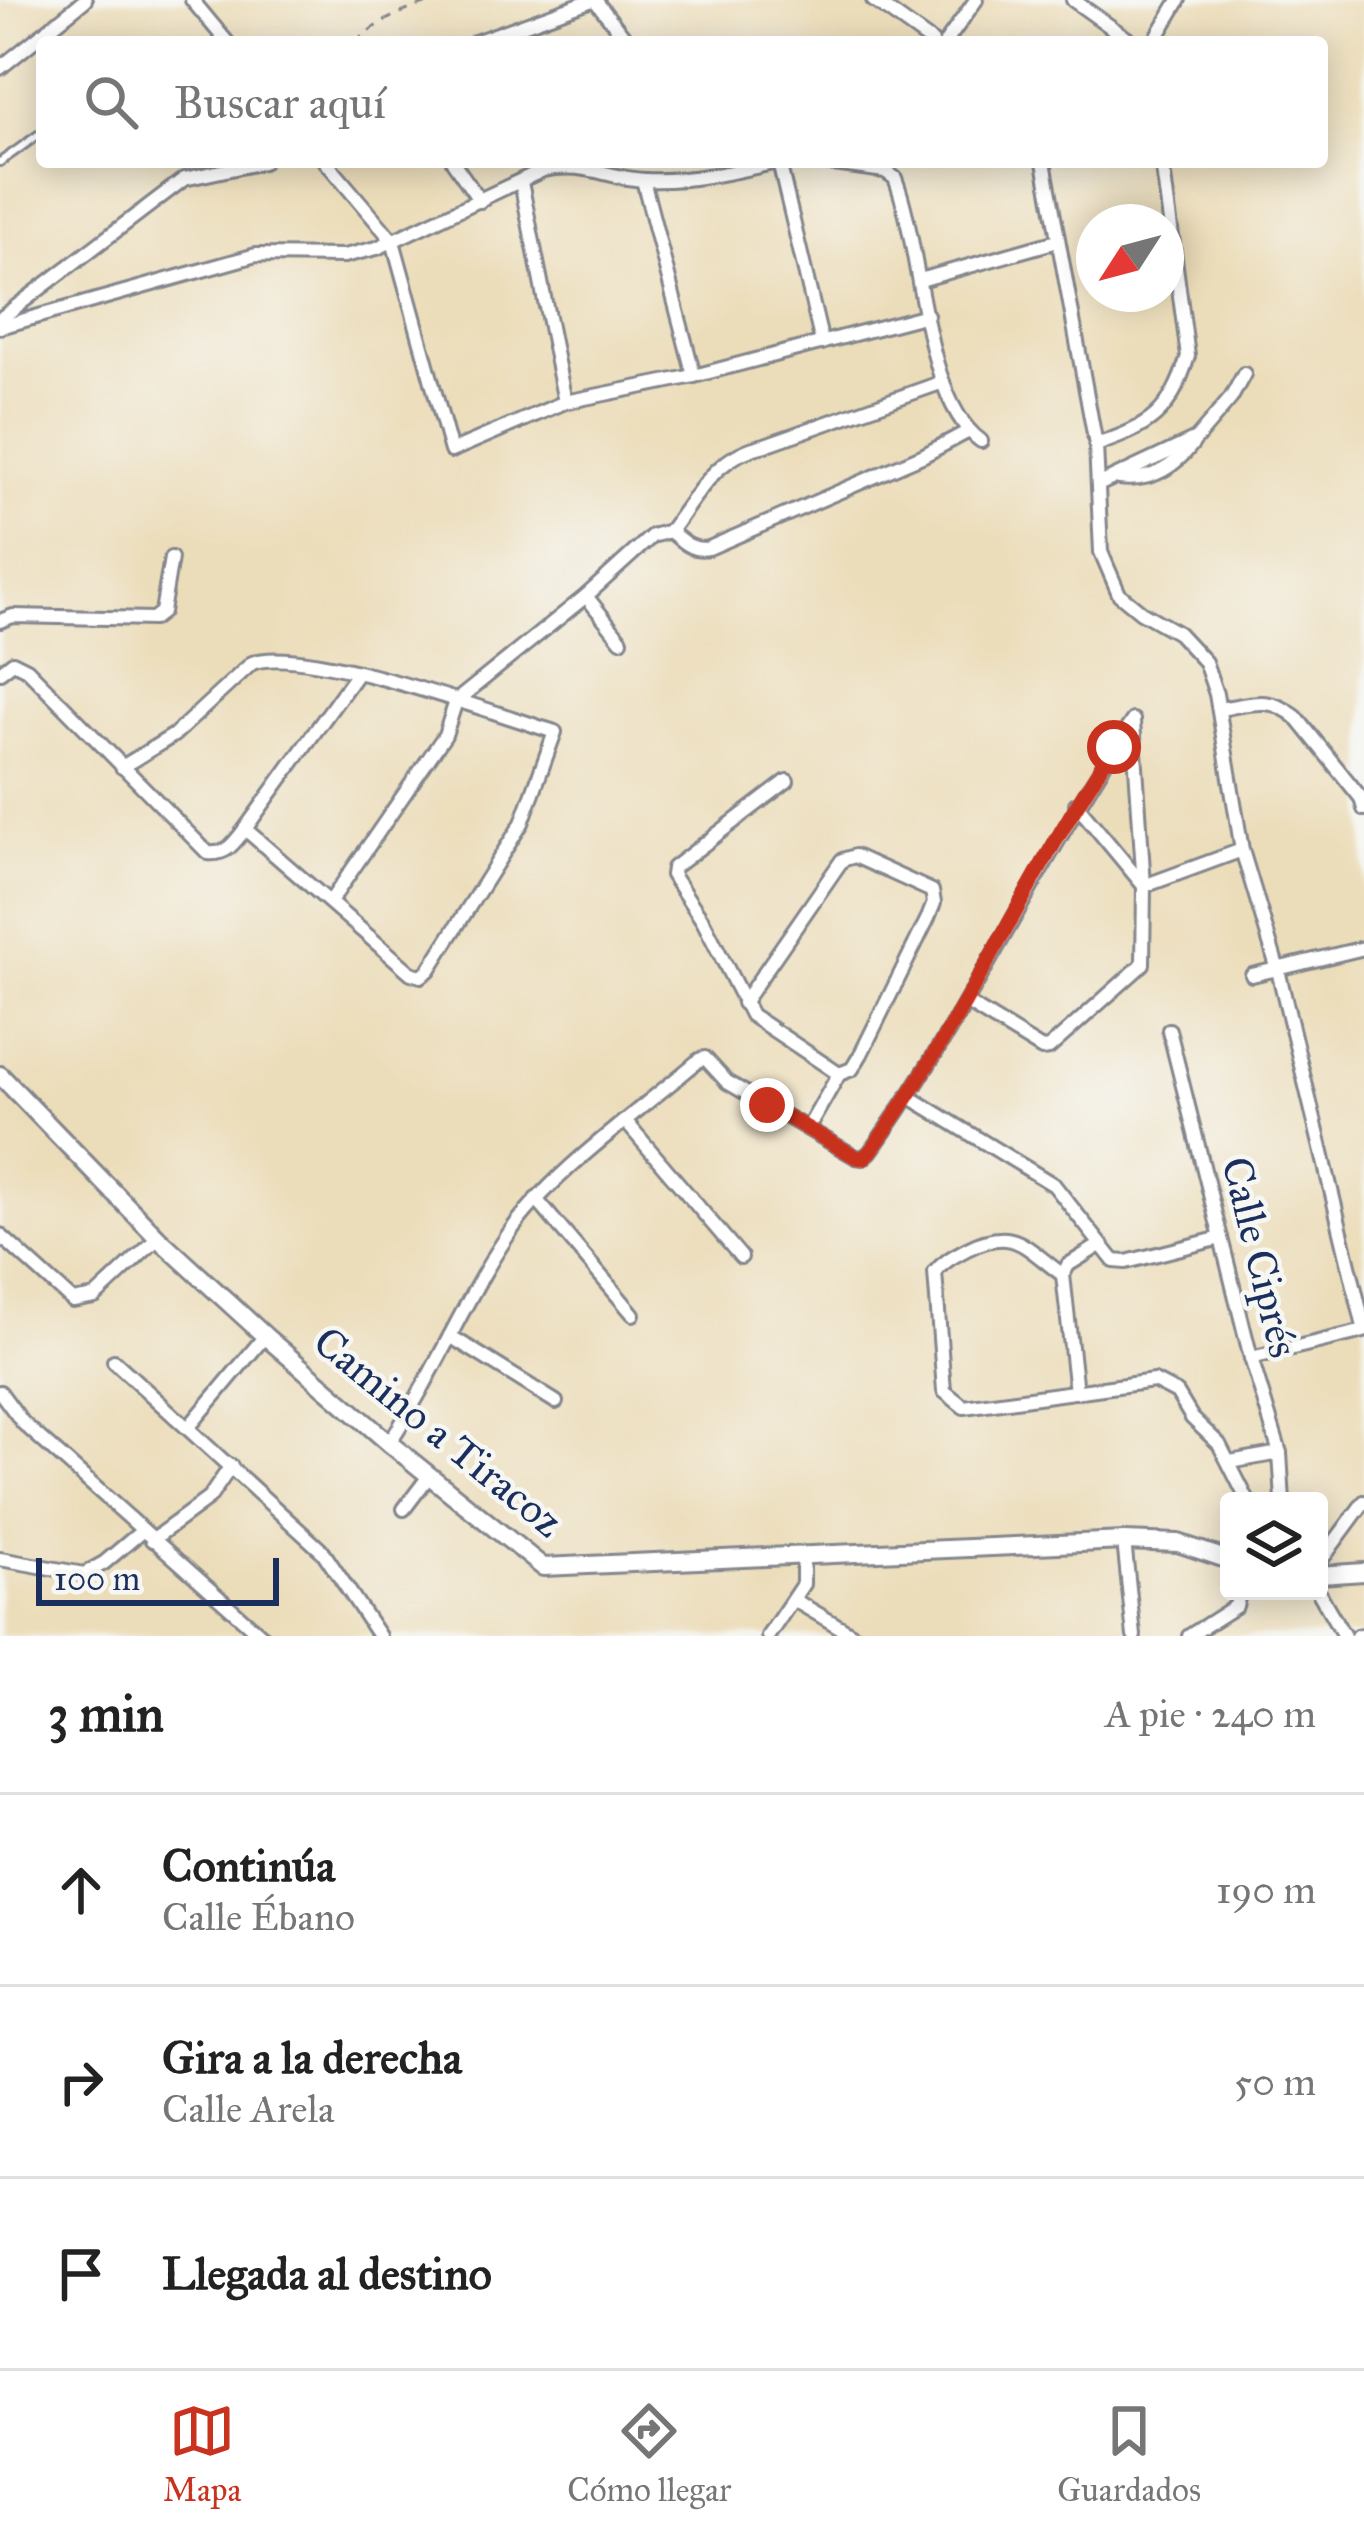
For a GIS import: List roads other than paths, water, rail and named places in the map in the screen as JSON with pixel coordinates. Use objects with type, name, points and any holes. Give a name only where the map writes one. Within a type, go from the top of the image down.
[{"type":"street","points":[[40,36],[85,0]]},
{"type":"street","points":[[192,0],[222,36]]},
{"type":"street","points":[[493,36],[593,0],[623,36]]},
{"type":"street","points":[[873,0],[924,36]]},
{"type":"street","points":[[950,36],[976,0]]},
{"type":"street","points":[[1073,0],[1124,36]]},
{"type":"street","points":[[1158,36],[1179,0]]},
{"type":"street","points":[[0,68],[36,39]]},
{"type":"street","points":[[0,323],[184,179],[234,168]]},
{"type":"street","points":[[331,168],[393,241],[451,451],[565,402],[694,376],[927,315]]},
{"type":"street","points":[[457,168],[480,201]]},
{"type":"street","points":[[0,323],[256,255],[344,256],[393,241],[550,168]]},
{"type":"street","points":[[590,168],[643,180],[721,168]]},
{"type":"street","points":[[779,168],[822,343]]},
{"type":"street","points":[[880,168],[895,178],[902,194],[943,382],[968,431],[981,441]]},
{"type":"street","points":[[1045,168],[1096,445],[1101,552],[1119,594],[1178,633],[1204,662],[1219,709],[1242,850],[1278,970],[1364,1329],[1251,1358]]},
{"type":"street","points":[[1096,445],[1154,420],[1179,383],[1188,356],[1163,168]]},
{"type":"street","points":[[643,180],[694,376]]},
{"type":"street","points":[[521,182],[565,402]]},
{"type":"street","points":[[920,280],[1057,241]]},
{"type":"street","points":[[1098,485],[1196,439],[1232,398],[1244,374]]},
{"type":"street","points":[[330,902],[445,735],[456,701],[652,536],[670,531],[725,460],[742,450],[943,382]]},
{"type":"street","points":[[670,531],[690,547],[709,548],[924,455],[968,431]]},
{"type":"street","points":[[0,621],[13,616],[153,619],[162,612],[171,558]]},
{"type":"street","points":[[586,596],[621,640]]},
{"type":"street","points":[[122,767],[174,735],[252,663],[268,657],[358,672],[555,732],[522,823],[421,976],[411,973],[245,829]]},
{"type":"street","points":[[0,672],[13,662],[28,669],[208,853],[219,854],[229,850],[358,672]]},
{"type":"street","points":[[1219,709],[1270,702],[1283,706],[1361,798],[1364,809]]},
{"type":"street","points":[[389,1443],[509,1233],[536,1198],[705,1058],[727,1082],[863,1158],[910,1097],[967,1004],[1076,804],[1132,720],[1144,886],[1143,964],[1048,1048],[1042,1049],[967,1004]]},
{"type":"street","points":[[787,781],[673,868],[675,884],[703,921],[751,1015],[839,1074]]},
{"type":"street","points":[[1076,804],[1144,886]]},
{"type":"street","points":[[1144,886],[1242,850]]},
{"type":"street","points":[[743,1003],[836,867],[849,856],[922,884],[934,897],[861,1054],[852,1069],[839,1074],[808,1128]]},
{"type":"street","points":[[1252,975],[1364,949]]},
{"type":"street","name":"Calle Ciprés","points":[[1169,1030],[1251,1358],[1280,1453],[1282,1492]]},
{"type":"street","name":"Camino a Tiracoz","points":[[0,1075],[158,1238],[265,1336],[543,1567],[1124,1541],[1178,1543],[1220,1557]]},
{"type":"street","points":[[910,1097],[1054,1185],[1114,1261],[1221,1238]]},
{"type":"street","points":[[627,1123],[741,1257]]},
{"type":"street","points":[[536,1198],[633,1314]]},
{"type":"street","points":[[0,1235],[73,1300],[95,1297],[158,1238]]},
{"type":"street","points":[[1063,1275],[1007,1237],[992,1237],[943,1262],[934,1272],[944,1390],[964,1406],[1154,1381],[1167,1386],[1220,1444],[1244,1492]]},
{"type":"street","points":[[1076,1392],[1063,1275],[1069,1265],[1100,1244]]},
{"type":"street","points":[[188,1428],[265,1336]]},
{"type":"street","points":[[450,1336],[556,1402]]},
{"type":"street","points":[[114,1361],[323,1552],[379,1636]]},
{"type":"street","points":[[0,1392],[22,1423],[262,1636]]},
{"type":"street","points":[[1230,1462],[1280,1453]]},
{"type":"street","points":[[0,1559],[84,1574],[209,1498],[231,1466]]},
{"type":"street","points":[[404,1509],[429,1476]]},
{"type":"street","points":[[1328,1551],[1364,1502]]},
{"type":"street","points":[[1124,1541],[1134,1636]]},
{"type":"street","points":[[768,1636],[794,1600],[806,1570],[803,1558]]},
{"type":"street","points":[[1328,1574],[1364,1572]]},
{"type":"street","points":[[794,1600],[855,1636]]},
{"type":"street","points":[[1189,1636],[1236,1606],[1238,1600]]},
{"type":"street","points":[[1323,1600],[1344,1636]]},
{"type":"lane","points":[[0,162],[36,136]]}]
